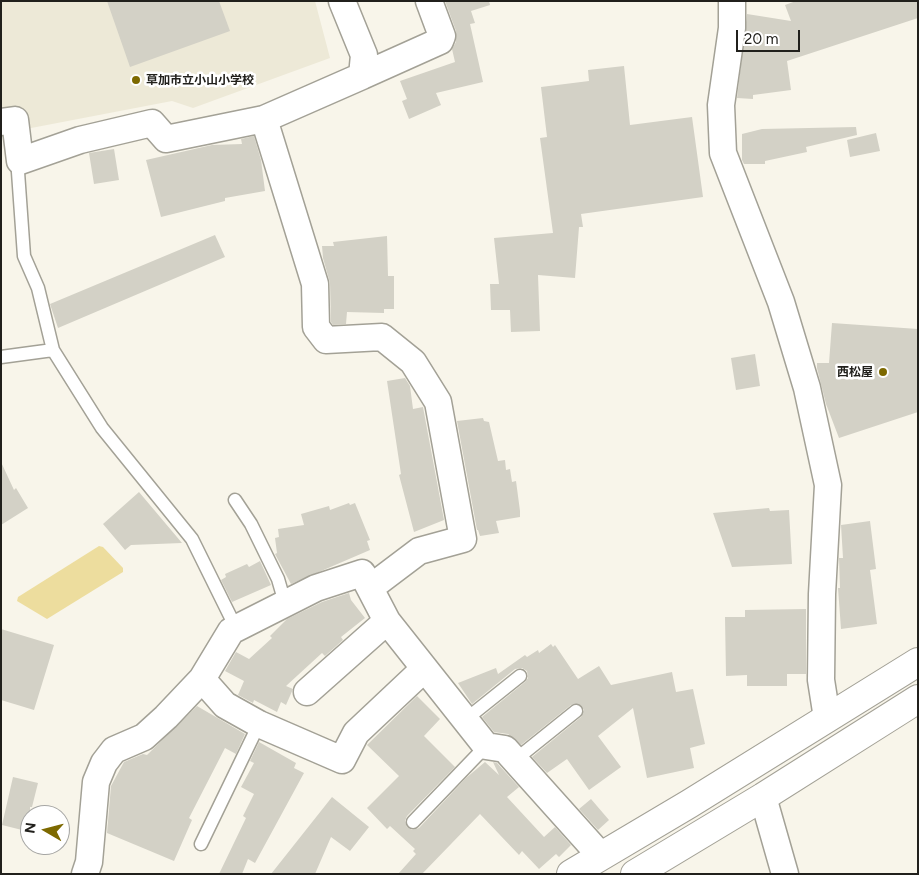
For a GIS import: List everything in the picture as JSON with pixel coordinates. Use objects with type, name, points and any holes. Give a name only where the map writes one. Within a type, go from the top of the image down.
[{"type":"street","points":[[342,1],[364,55],[362,76]]},
{"type":"street","points":[[1,122],[15,120],[20,161],[80,140],[152,124],[166,140],[264,118],[440,40],[442,36],[429,1]]},
{"type":"street","points":[[732,1],[732,28],[721,105],[723,153],[781,302],[807,388],[828,485],[822,594],[821,680],[827,718]]},
{"type":"street","points":[[264,118],[314,284],[316,327],[326,340],[382,337],[413,362],[438,402],[462,539],[419,551],[370,588]]},
{"type":"street","points":[[85,874],[89,862],[96,782],[104,763],[114,750],[144,737],[202,680],[231,631],[316,588],[362,573],[387,621],[486,746],[505,749],[602,856]]},
{"type":"street","points":[[307,692],[387,621]]},
{"type":"street","points":[[571,874],[918,662]]},
{"type":"street","points":[[202,680],[225,705],[259,724],[342,760],[356,733],[424,669]]},
{"type":"street","points":[[635,874],[666,866],[763,797],[918,699]]},
{"type":"street","points":[[763,797],[785,874]]},
{"type":"lane","points":[[20,161],[18,172],[24,256],[38,288],[53,350],[102,428],[192,539],[236,628]]},
{"type":"lane","points":[[1,357],[53,350]]},
{"type":"lane","points":[[235,500],[255,532],[278,579],[286,603]]},
{"type":"lane","points":[[465,720],[520,676]]},
{"type":"lane","points":[[515,760],[576,711]]},
{"type":"lane","points":[[201,844],[259,724]]},
{"type":"lane","points":[[413,822],[486,746]]},
{"type":"shaded area","name":"草加市立小山小学校","points":[[1,1],[315,1],[330,58],[193,108],[172,101],[26,129],[22,109],[1,112]]},
{"type":"shaded area","points":[[99,546],[103,547],[123,568],[123,572],[47,619],[17,601],[18,597]]},
{"type":"building","points":[[107,1],[219,1],[230,31],[130,67]]},
{"type":"building","points":[[445,1],[489,1],[490,5],[471,11],[475,23],[470,24],[483,82],[436,93],[441,105],[409,119],[402,101],[407,99],[400,81],[455,62],[452,49],[456,42],[456,31]]},
{"type":"building","points":[[796,1],[918,1],[918,18],[787,61],[791,90],[753,95],[753,99],[737,98],[747,14],[791,21],[785,5]]},
{"type":"building","points":[[624,66],[630,125],[692,117],[703,197],[581,214],[583,227],[579,227],[575,278],[538,275],[540,331],[511,332],[510,310],[491,310],[490,284],[499,284],[494,238],[553,233],[540,138],[547,137],[541,87],[589,81],[588,70]]},
{"type":"building","points":[[856,127],[857,135],[806,147],[807,152],[765,161],[765,164],[744,164],[742,160],[742,134],[762,129]]},
{"type":"building","points":[[876,133],[880,151],[850,157],[847,140]]},
{"type":"building","points":[[254,136],[261,160],[265,191],[225,198],[225,201],[161,217],[146,160],[212,145],[242,144],[241,139]]},
{"type":"building","points":[[114,149],[119,180],[94,184],[89,153]]},
{"type":"building","points":[[215,235],[225,257],[58,328],[50,304]]},
{"type":"building","points":[[387,236],[388,276],[394,276],[394,309],[384,309],[384,313],[347,312],[346,324],[333,325],[331,322],[330,283],[323,258],[322,246],[334,246],[333,242]]},
{"type":"building","points":[[832,323],[918,329],[918,412],[839,438],[826,404],[817,368],[817,363],[829,363]]},
{"type":"building","points":[[755,354],[760,386],[736,390],[731,358]]},
{"type":"building","points":[[405,378],[410,386],[413,409],[423,407],[444,520],[414,532],[399,475],[401,474],[387,381]]},
{"type":"building","points":[[483,418],[484,421],[489,422],[498,461],[505,460],[506,470],[510,469],[512,482],[516,481],[520,517],[496,521],[499,533],[480,536],[477,530],[457,421]]},
{"type":"building","points":[[1,462],[14,490],[16,488],[28,508],[1,525]]},
{"type":"building","points":[[139,492],[182,543],[131,545],[125,550],[103,524]]},
{"type":"building","points":[[349,503],[350,505],[355,503],[370,540],[367,541],[370,550],[291,584],[275,554],[277,553],[275,538],[279,537],[278,529],[304,525],[301,514],[329,506],[330,510]]},
{"type":"building","points":[[769,508],[770,511],[789,510],[792,564],[732,567],[713,513]]},
{"type":"building","points":[[870,521],[876,569],[870,570],[877,624],[841,629],[838,588],[840,588],[839,558],[843,558],[841,525]]},
{"type":"building","points":[[260,561],[271,585],[232,602],[221,580],[226,577],[225,574],[247,564],[249,567]]},
{"type":"building","points":[[349,593],[351,600],[365,618],[341,637],[343,640],[325,656],[322,653],[286,686],[293,689],[286,705],[281,702],[277,712],[254,700],[253,703],[238,695],[244,681],[225,671],[236,652],[249,659],[272,638],[270,636],[287,619],[322,602]]},
{"type":"building","points":[[806,609],[806,674],[787,674],[787,686],[747,686],[747,675],[726,676],[725,617],[745,617],[745,610]]},
{"type":"building","points":[[1,629],[54,645],[34,710],[1,700]]},
{"type":"building","points":[[551,644],[553,647],[555,645],[578,679],[599,666],[611,685],[672,672],[676,692],[693,689],[705,744],[690,748],[694,768],[647,778],[633,708],[598,736],[621,767],[589,790],[567,759],[547,773],[532,757],[581,717],[584,710],[579,704],[571,705],[521,745],[508,734],[494,732],[482,717],[525,682],[528,678],[527,671],[522,668],[515,669],[472,704],[458,683],[496,668],[498,674],[525,655],[527,657],[538,650],[539,653]]},
{"type":"building","points":[[417,696],[440,719],[424,736],[455,767],[407,816],[405,821],[407,827],[412,830],[419,828],[466,778],[485,762],[499,775],[493,762],[497,763],[519,787],[507,797],[544,837],[555,827],[571,845],[559,857],[556,854],[539,869],[522,851],[519,855],[480,814],[422,874],[398,874],[416,854],[413,851],[415,849],[390,826],[387,829],[367,808],[399,776],[367,745]]},
{"type":"building","points":[[197,706],[245,734],[236,754],[225,748],[189,818],[192,820],[174,861],[107,833],[111,786],[124,762],[143,754],[147,755]]},
{"type":"building","points":[[259,742],[296,763],[294,768],[304,773],[255,863],[248,859],[242,874],[219,874],[246,818],[243,816],[254,794],[241,787],[254,763],[250,761]]},
{"type":"building","points":[[13,777],[38,783],[32,805],[20,805],[20,830],[2,825]]},
{"type":"building","points":[[332,797],[369,827],[350,851],[331,837],[315,874],[271,874]]},
{"type":"building","points":[[591,799],[609,820],[598,830],[579,809]]},
{"type":"place","name":"草加市立小山小学校","points":[[136,80]]},
{"type":"place","name":"西松屋","points":[[883,372]]}]
